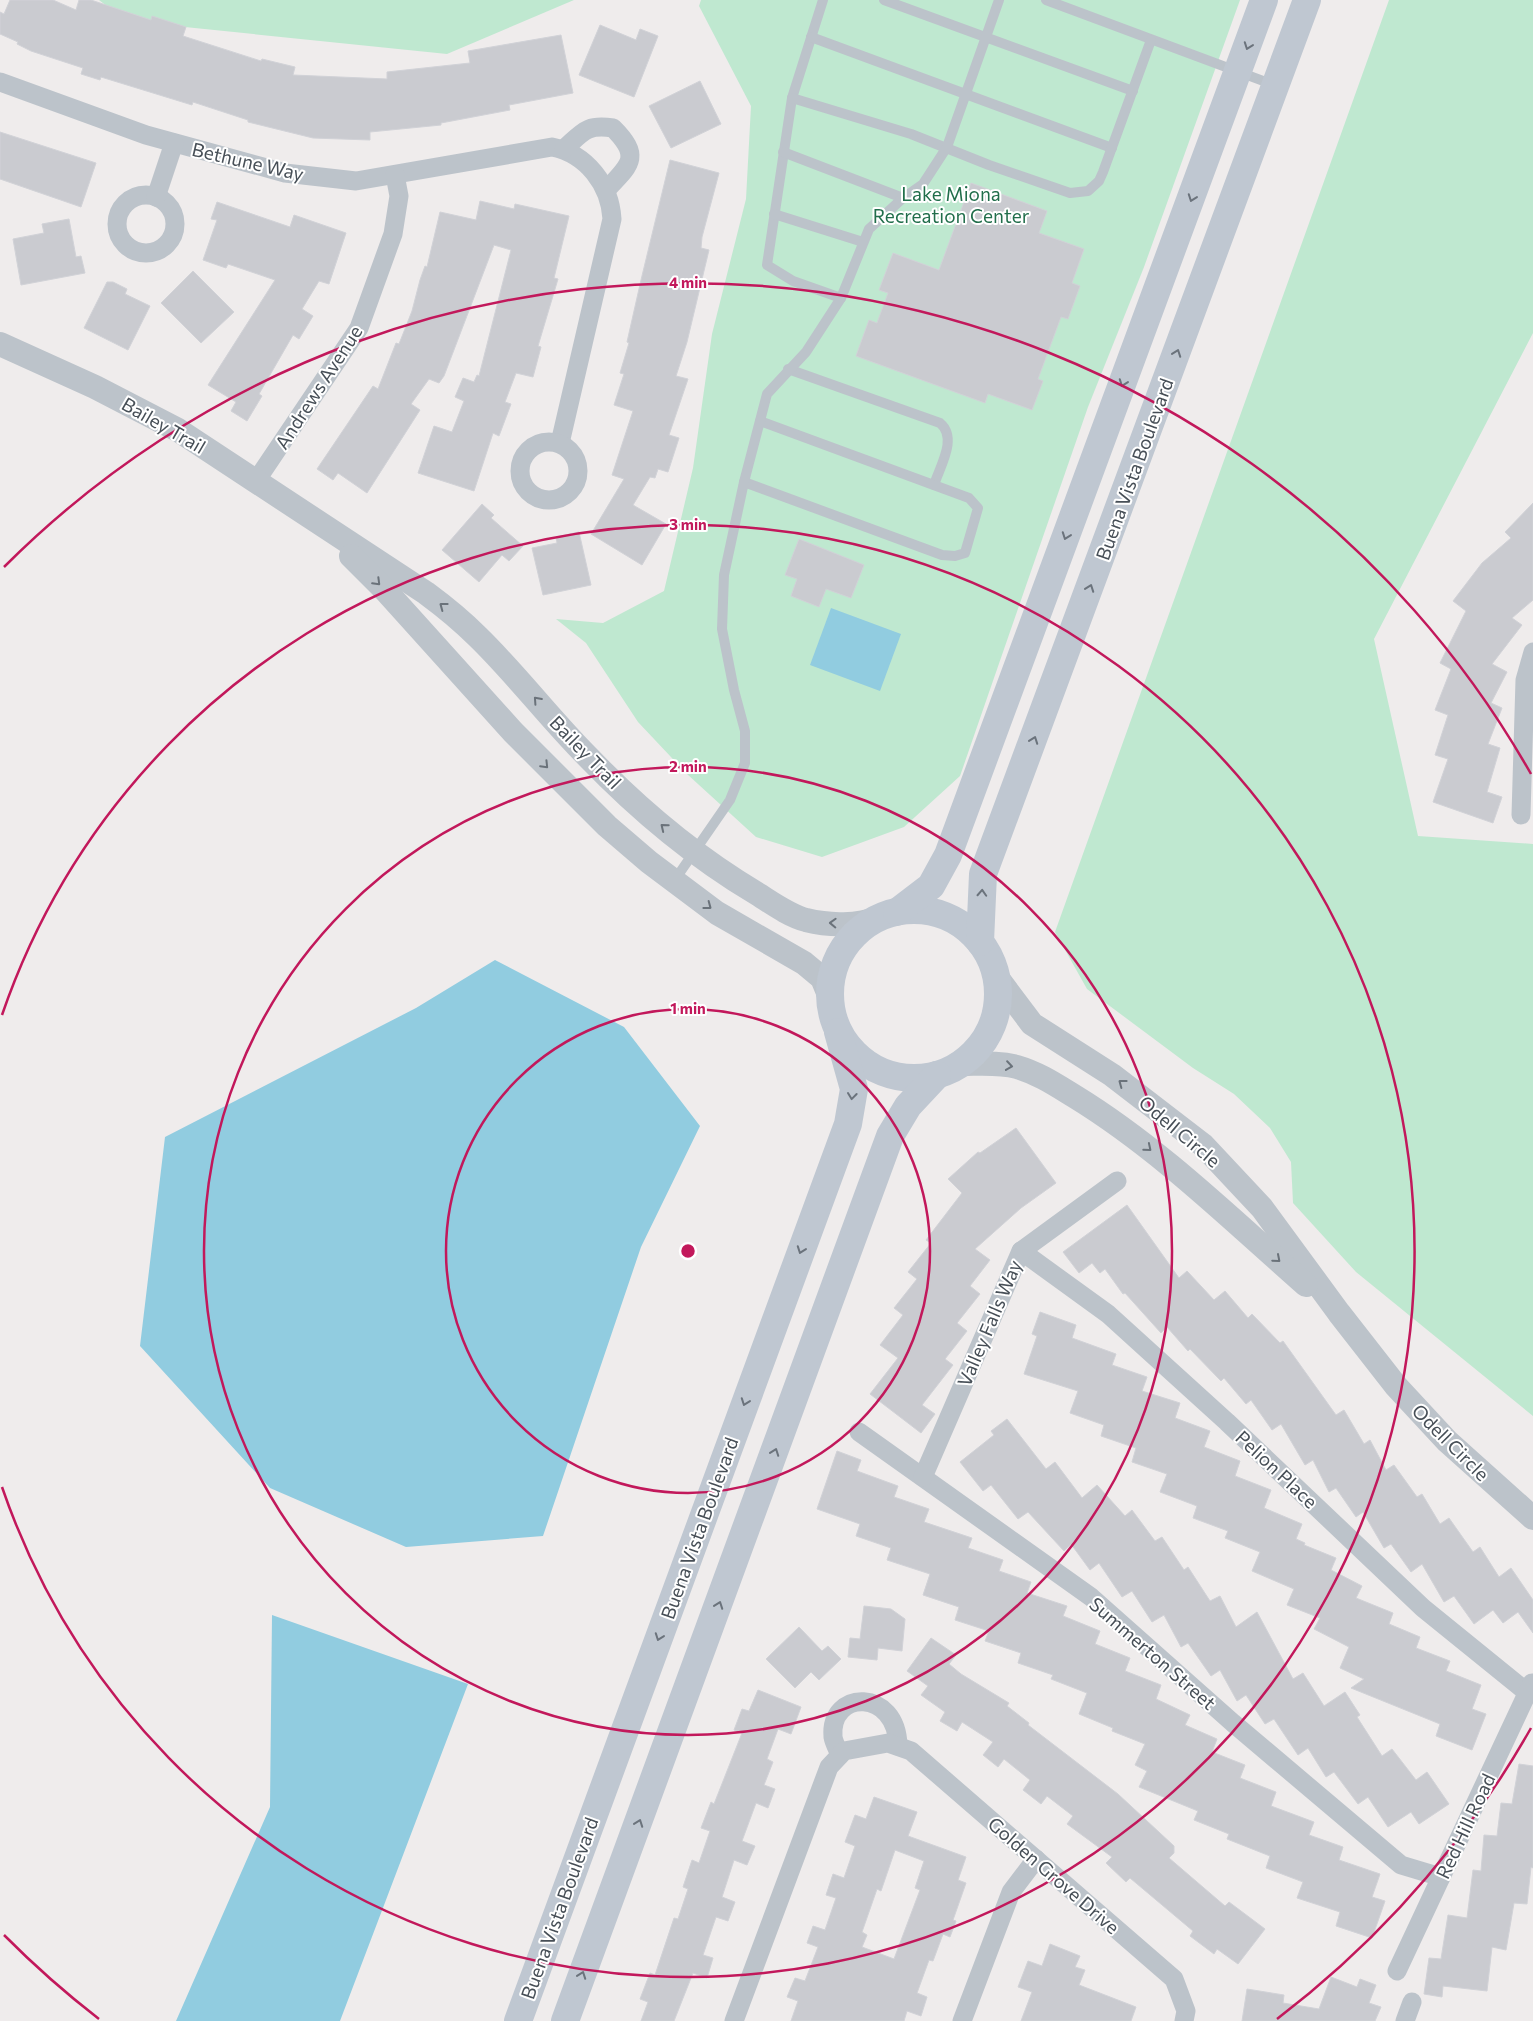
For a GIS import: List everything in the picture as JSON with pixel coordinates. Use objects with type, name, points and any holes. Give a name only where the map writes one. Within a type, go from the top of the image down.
[{"type":"main road","name":"Buena Vista Boulevard","points":[[518,2021],[848,1124],[854,1089],[832,1014],[829,995],[833,970],[843,948],[859,930],[889,914],[931,886],[948,855],[1264,0]]},
{"type":"main road","name":"Buena Vista Boulevard","points":[[980,942],[984,874],[1307,0]]},
{"type":"main road","name":"Buena Vista Boulevard","points":[[565,2021],[890,1136],[908,1106],[949,1070],[979,1048],[992,1026],[998,1001],[996,976],[990,958],[980,942],[963,926],[943,915],[920,910],[889,914]]},
{"type":"main road","name":"Buena Vista Boulevard","points":[[838,1032],[856,1055],[880,1071],[908,1078],[949,1070]]},
{"type":"street","name":"Bethune Way","points":[[0,82],[146,135],[286,174],[356,181],[552,147],[564,149]]},
{"type":"street","points":[[560,443],[612,219],[611,202],[602,182],[581,160],[564,149],[583,132],[596,126],[613,128],[629,146],[630,157],[627,168],[606,190]]},
{"type":"street","points":[[156,197],[174,143]]},
{"type":"street","name":"Andrews Avenue","points":[[256,481],[359,328],[393,234],[399,196],[395,175]]},
{"type":"street","name":"Bailey Trail","points":[[0,344],[94,387],[178,430],[426,593],[454,614],[480,638],[588,758],[659,824],[723,873],[785,911],[805,920],[830,924],[866,923],[889,914]]},
{"type":"street","name":"Bailey Trail","points":[[318,523],[385,590],[564,784],[614,832],[674,881],[717,912],[804,963],[822,978],[829,995]]},
{"type":"street","points":[[1521,815],[1528,730],[1525,680],[1533,652]]},
{"type":"street","name":"Odell Circle","points":[[996,976],[1032,1024],[1112,1075],[1203,1145],[1262,1208],[1338,1313],[1396,1386],[1447,1441],[1533,1518]]},
{"type":"street","name":"Odell Circle","points":[[949,1070],[991,1064],[1017,1067],[1045,1079],[1091,1106],[1138,1140],[1198,1189],[1338,1313]]},
{"type":"street","name":"Valley Falls Way","points":[[923,1477],[1020,1251],[1117,1181]]},
{"type":"street","name":"Pelion Place","points":[[1020,1251],[1108,1314],[1227,1422],[1423,1608],[1530,1687]]},
{"type":"street","name":"Summerton Street","points":[[859,1432],[1091,1597],[1240,1729],[1401,1865],[1441,1877]]},
{"type":"street","name":"Red Hill Road","points":[[1397,1971],[1530,1687]]},
{"type":"street","points":[[734,2021],[829,1767],[840,1755],[833,1738],[834,1723],[840,1712],[856,1701],[872,1703],[883,1708],[890,1716],[898,1734],[898,1746]]},
{"type":"street","name":"Golden Grove Drive","points":[[840,1755],[844,1750],[888,1743],[911,1751],[1174,1979],[1186,2011],[1184,2021]]},
{"type":"street","points":[[962,2021],[1011,1892],[1036,1859]]},
{"type":"street","points":[[1405,2021],[1412,2002]]},
{"type":"lane","points":[[823,0],[792,98],[767,265],[793,281],[841,298]]},
{"type":"lane","points":[[884,0],[1133,91]]},
{"type":"lane","points":[[674,881],[730,800],[745,763],[745,731],[734,690],[722,629],[724,575],[744,482],[767,394],[788,369],[806,352],[841,298],[868,229],[903,198],[923,184],[947,147],[964,94],[999,0]]},
{"type":"lane","points":[[1046,0],[1275,85]]},
{"type":"lane","points":[[811,37],[1112,148]]},
{"type":"lane","points":[[792,98],[860,117],[947,147],[989,165],[1070,194],[1088,191],[1099,181],[1151,40]]},
{"type":"lane","points":[[783,152],[903,198]]},
{"type":"lane","points":[[774,214],[863,242]]},
{"type":"lane","points":[[788,369],[940,423],[947,429],[950,439],[934,485]]},
{"type":"lane","points":[[744,482],[942,555],[955,556],[965,553],[977,518],[978,508],[969,498],[760,421]]},
{"type":"green space","points":[[99,0],[574,0],[447,54],[126,21]]},
{"type":"green space","name":"Lake Miona Recreation Center","points":[[701,0],[1240,0],[1144,267],[1088,407],[960,776],[904,827],[822,857],[756,837],[687,774],[638,722],[586,643],[556,619],[603,623],[664,591],[693,468],[712,334],[746,199],[751,106],[699,6]]},
{"type":"green space","points":[[1389,0],[1533,0],[1533,333],[1374,639],[1418,836],[1533,844],[1533,1416],[1356,1272],[1293,1203],[1291,1162],[1270,1128],[1234,1094],[1193,1068],[1087,989],[1055,932]]},
{"type":"water","points":[[831,608],[901,634],[880,691],[810,665]]},
{"type":"water","points":[[495,960],[624,1027],[700,1126],[641,1247],[543,1536],[406,1547],[270,1488],[140,1346],[165,1137],[416,1008]]},
{"type":"water","points":[[272,1615],[468,1684],[340,2021],[176,2021],[270,1807]]},
{"type":"building","points":[[10,0],[53,0],[76,10],[79,0],[91,0],[151,20],[152,16],[186,27],[183,36],[261,61],[262,59],[295,67],[293,75],[387,79],[387,72],[470,63],[468,51],[561,35],[573,93],[509,105],[510,110],[441,123],[441,125],[370,132],[370,140],[313,138],[248,122],[248,120],[193,102],[192,105],[101,77],[100,80],[81,74],[83,68],[31,51],[17,44],[18,42],[0,34],[0,12],[4,14]]},
{"type":"building","points":[[600,25],[636,40],[640,29],[658,36],[634,97],[579,75]]},
{"type":"building","points":[[700,81],[721,124],[671,148],[649,106]]},
{"type":"building","points":[[0,132],[96,163],[81,207],[0,179]]},
{"type":"building","points":[[670,160],[719,173],[702,237],[701,248],[709,250],[687,342],[676,376],[688,379],[669,435],[679,438],[668,472],[658,469],[655,478],[650,477],[633,505],[666,524],[642,565],[591,534],[624,479],[612,475],[633,411],[614,405],[624,374],[620,373],[629,343],[627,342]]},
{"type":"building","points":[[971,183],[1047,211],[1039,233],[1084,249],[1072,283],[1080,286],[1068,319],[1061,317],[1038,379],[1043,381],[1032,410],[988,394],[985,403],[856,356],[869,320],[877,323],[888,293],[879,290],[893,253],[939,270]]},
{"type":"building","points":[[480,201],[514,209],[515,204],[569,216],[554,278],[558,279],[538,346],[541,347],[533,377],[516,373],[505,402],[511,404],[499,436],[493,433],[474,491],[418,473],[434,426],[452,432],[464,401],[455,397],[463,378],[474,382],[477,375],[479,376],[511,250],[494,245],[444,376],[439,383],[429,379],[411,404],[420,410],[367,493],[338,473],[333,480],[317,469],[373,386],[378,389],[396,343],[399,344],[412,311],[420,280],[425,266],[427,267],[440,212],[476,220]]},
{"type":"building","points":[[217,202],[290,227],[294,215],[346,233],[329,284],[319,281],[302,309],[313,316],[299,339],[293,335],[259,394],[262,396],[247,421],[231,411],[236,402],[208,385],[275,280],[228,264],[226,268],[203,260],[217,220],[211,219]]},
{"type":"building","points":[[69,219],[76,257],[81,256],[85,273],[21,285],[13,239],[44,233],[42,224]]},
{"type":"building","points":[[193,271],[234,312],[201,343],[161,303]]},
{"type":"building","points":[[107,282],[113,282],[127,289],[125,294],[150,306],[128,350],[84,328]]},
{"type":"building","points":[[1533,503],[1533,600],[1512,618],[1522,625],[1492,664],[1507,672],[1491,703],[1502,708],[1488,744],[1500,748],[1487,792],[1502,797],[1493,823],[1433,802],[1448,759],[1435,755],[1448,715],[1435,710],[1451,669],[1440,663],[1466,611],[1453,601],[1482,563],[1511,538],[1505,532]]},
{"type":"building","points":[[482,504],[494,515],[491,518],[523,546],[509,561],[502,555],[479,582],[442,550]]},
{"type":"building","points":[[579,532],[591,585],[543,595],[532,548],[557,543],[556,537]]},
{"type":"building","points":[[799,539],[864,565],[851,598],[826,589],[819,607],[791,596],[797,579],[785,575]]},
{"type":"building","points":[[1016,1128],[1056,1183],[1021,1208],[975,1249],[990,1260],[970,1286],[980,1294],[957,1323],[967,1331],[945,1359],[953,1365],[922,1405],[935,1414],[921,1433],[870,1394],[898,1358],[880,1345],[903,1315],[894,1308],[917,1279],[908,1272],[931,1243],[926,1240],[962,1193],[948,1179],[978,1152],[980,1153]]},
{"type":"building","points":[[1127,1205],[1179,1278],[1187,1271],[1214,1300],[1225,1291],[1248,1318],[1252,1314],[1280,1343],[1283,1341],[1336,1415],[1344,1410],[1364,1444],[1370,1440],[1386,1470],[1394,1465],[1417,1497],[1422,1494],[1440,1524],[1449,1518],[1473,1552],[1480,1547],[1499,1577],[1511,1568],[1533,1600],[1533,1633],[1518,1612],[1503,1623],[1493,1610],[1474,1624],[1454,1596],[1444,1602],[1422,1564],[1411,1572],[1391,1544],[1384,1548],[1363,1512],[1356,1517],[1336,1488],[1329,1492],[1313,1460],[1305,1465],[1281,1424],[1272,1430],[1251,1400],[1246,1404],[1224,1378],[1221,1381],[1190,1349],[1188,1351],[1167,1327],[1161,1333],[1125,1293],[1123,1294],[1105,1269],[1100,1273],[1092,1263],[1079,1273],[1063,1252]]},
{"type":"building","points":[[1040,1312],[1076,1325],[1072,1338],[1116,1354],[1112,1365],[1147,1377],[1142,1391],[1180,1403],[1175,1418],[1210,1431],[1204,1447],[1240,1461],[1235,1476],[1271,1490],[1264,1508],[1302,1524],[1296,1539],[1305,1543],[1304,1545],[1336,1558],[1331,1570],[1362,1586],[1356,1598],[1393,1613],[1389,1624],[1420,1637],[1416,1648],[1450,1661],[1446,1671],[1481,1685],[1472,1709],[1486,1714],[1472,1750],[1436,1736],[1440,1724],[1351,1688],[1364,1679],[1340,1668],[1349,1647],[1314,1629],[1320,1618],[1287,1605],[1294,1589],[1252,1571],[1260,1552],[1225,1538],[1228,1531],[1193,1518],[1197,1506],[1160,1492],[1167,1474],[1132,1462],[1136,1448],[1101,1436],[1104,1425],[1070,1413],[1078,1391],[1024,1374],[1037,1336],[1032,1334]]},
{"type":"building","points":[[1007,1419],[1046,1469],[1055,1462],[1082,1498],[1097,1485],[1125,1516],[1132,1510],[1155,1541],[1162,1537],[1184,1570],[1188,1567],[1210,1601],[1220,1596],[1236,1627],[1257,1612],[1293,1679],[1303,1673],[1324,1706],[1345,1692],[1360,1715],[1357,1717],[1382,1756],[1392,1749],[1416,1780],[1427,1772],[1449,1804],[1419,1824],[1411,1812],[1388,1827],[1368,1797],[1358,1804],[1334,1772],[1326,1777],[1308,1748],[1298,1755],[1274,1719],[1265,1724],[1246,1695],[1237,1701],[1220,1670],[1211,1676],[1188,1643],[1181,1647],[1164,1615],[1152,1622],[1132,1591],[1122,1597],[1099,1563],[1090,1570],[1071,1544],[1064,1551],[1028,1512],[1018,1519],[991,1485],[983,1491],[960,1462],[994,1435],[991,1431]]},
{"type":"building","points":[[837,1451],[861,1460],[857,1471],[898,1486],[894,1497],[929,1509],[924,1522],[972,1538],[968,1548],[1003,1560],[999,1571],[1031,1582],[1027,1593],[1067,1606],[1063,1616],[1100,1631],[1095,1644],[1130,1658],[1125,1671],[1161,1685],[1156,1699],[1190,1715],[1185,1725],[1217,1739],[1212,1752],[1245,1765],[1240,1778],[1276,1792],[1271,1806],[1314,1822],[1309,1835],[1343,1847],[1339,1860],[1380,1874],[1372,1897],[1385,1901],[1372,1938],[1336,1926],[1340,1912],[1297,1898],[1303,1882],[1266,1868],[1270,1856],[1227,1839],[1229,1834],[1194,1820],[1198,1811],[1139,1787],[1147,1771],[1135,1765],[1145,1744],[1112,1731],[1113,1728],[1079,1714],[1087,1693],[1051,1679],[1053,1675],[1018,1663],[1021,1653],[985,1641],[989,1631],[955,1620],[959,1607],[923,1595],[930,1574],[887,1560],[891,1548],[856,1536],[860,1524],[817,1509]]},
{"type":"building","points":[[864,1606],[891,1609],[905,1619],[902,1651],[878,1648],[877,1660],[848,1657],[850,1638],[860,1639]]},
{"type":"building","points":[[799,1627],[822,1651],[828,1646],[841,1659],[819,1680],[811,1672],[795,1688],[766,1659]]},
{"type":"building","points":[[931,1638],[956,1655],[949,1664],[961,1674],[1009,1703],[1007,1706],[1029,1723],[1028,1725],[1118,1794],[1174,1846],[1174,1853],[1169,1858],[1225,1906],[1229,1902],[1265,1929],[1238,1964],[1217,1949],[1214,1954],[1190,1936],[1193,1931],[1130,1878],[1126,1882],[1106,1863],[1112,1857],[1067,1824],[1073,1816],[1047,1796],[1041,1804],[1023,1790],[1030,1780],[1004,1759],[998,1767],[983,1755],[993,1742],[962,1722],[957,1731],[940,1721],[945,1712],[921,1695],[928,1686],[907,1671]]},
{"type":"building","points":[[758,1690],[801,1707],[791,1734],[778,1729],[767,1759],[773,1762],[764,1785],[775,1789],[768,1808],[756,1803],[742,1841],[755,1846],[747,1865],[734,1860],[722,1897],[735,1902],[728,1921],[716,1917],[703,1955],[713,1958],[707,1978],[693,1973],[674,2021],[641,2021],[648,2002],[640,1999],[650,1973],[655,1975],[674,1918],[678,1919],[688,1889],[683,1887],[692,1860],[699,1863],[710,1831],[701,1828],[711,1802],[714,1804],[742,1733],[734,1730],[742,1709],[749,1711]]},
{"type":"building","points":[[1519,1764],[1533,1766],[1533,1868],[1531,1867],[1527,1904],[1514,1903],[1506,1950],[1492,1947],[1487,1991],[1443,1986],[1442,1997],[1424,1994],[1429,1958],[1441,1959],[1448,1915],[1467,1918],[1473,1870],[1481,1871],[1484,1835],[1497,1836],[1501,1803],[1512,1804]]},
{"type":"building","points":[[874,1797],[917,1812],[908,1836],[966,1857],[958,1880],[966,1883],[953,1920],[956,1921],[950,1937],[943,1934],[933,1961],[929,1960],[917,1993],[927,1997],[921,2016],[907,2011],[904,2021],[791,2021],[798,2001],[787,1997],[795,1978],[805,1981],[818,1947],[807,1943],[813,1926],[825,1930],[836,1898],[826,1895],[833,1874],[844,1878],[855,1846],[845,1842],[855,1815],[866,1819]],"holes":[[[895,1850],[924,1861],[915,1888],[920,1890],[894,1959],[862,1947],[867,1935],[862,1932],[877,1889],[881,1891]]]},
{"type":"building","points":[[1050,1944],[1080,1956],[1075,1967],[1085,1970],[1079,1985],[1136,2007],[1131,2021],[1021,2021],[1032,1992],[1018,1987],[1028,1961],[1042,1966]]},
{"type":"building","points":[[1331,1977],[1357,1987],[1360,1979],[1376,1985],[1369,2003],[1381,2007],[1375,2021],[1242,2021],[1247,1989],[1284,1995],[1283,2003],[1319,2009]]}]
